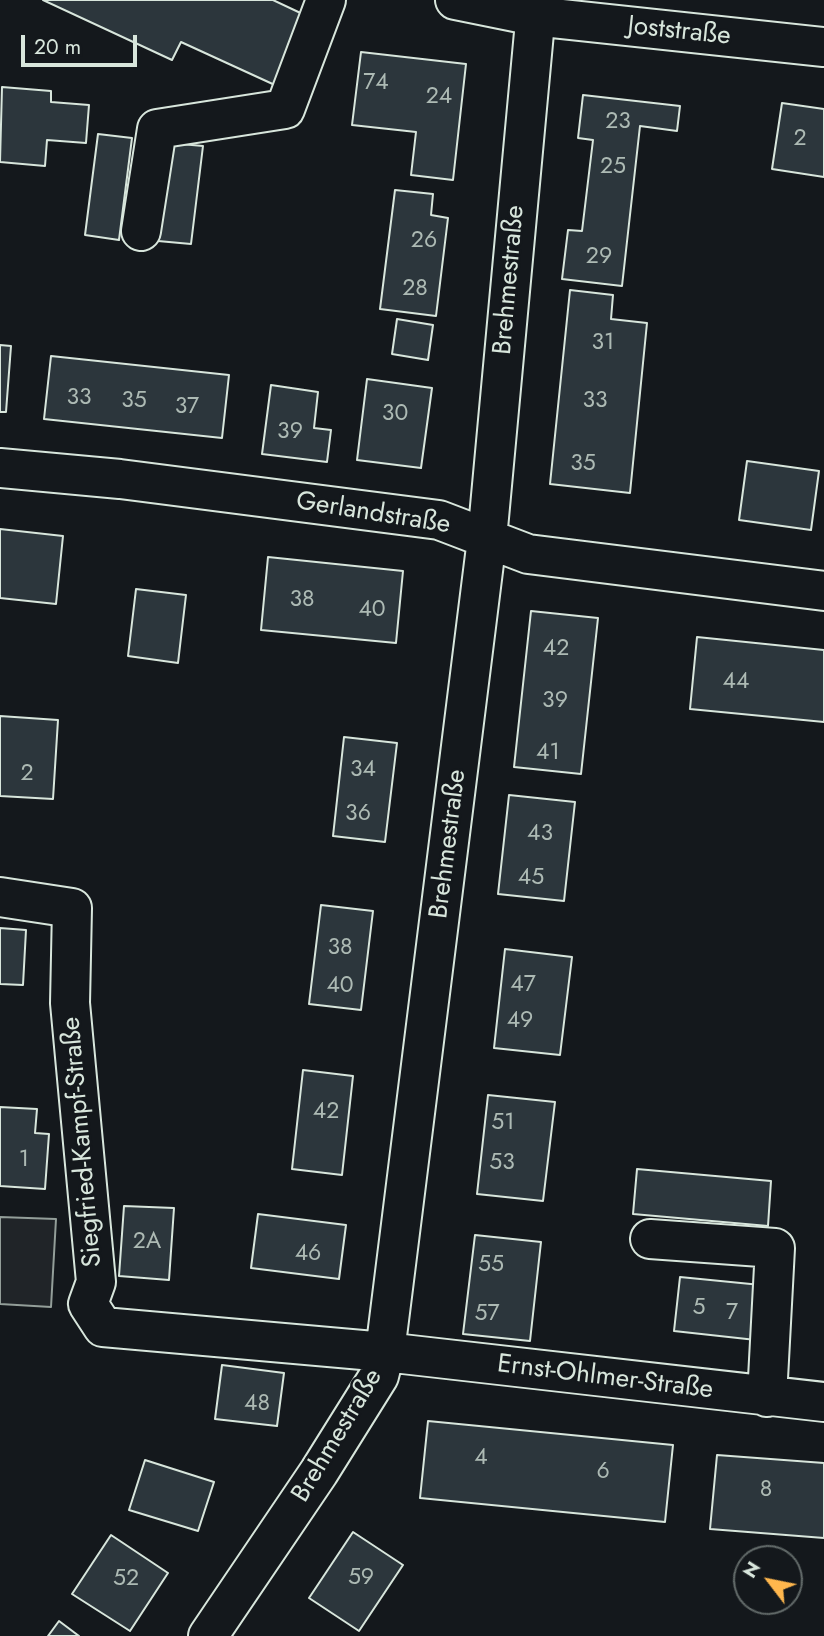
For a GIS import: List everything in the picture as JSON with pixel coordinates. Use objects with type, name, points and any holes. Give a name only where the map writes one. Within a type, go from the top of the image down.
[{"type":"street","points":[[141,231],[156,129],[285,109],[326,0]]},
{"type":"street","name":"Joststraße","points":[[454,0],[536,8],[824,47]]},
{"type":"street","name":"Brehmestraße","points":[[226,1630],[379,1376],[385,1352],[487,538],[536,8]]},
{"type":"street","name":"Gerlandstraße","points":[[0,468],[120,479],[439,520],[528,554],[824,591]]},
{"type":"street","name":"Siegfried-Kampf-Straße","points":[[0,897],[72,908],[70,1003],[96,1282],[88,1304],[103,1328],[385,1352]]},
{"type":"street","points":[[650,1239],[775,1248],[767,1397]]},
{"type":"street","name":"Ernst-Ohlmer-Straße","points":[[385,1352],[824,1402]]},
{"type":"shaded area","points":[[0,1217],[56,1219],[51,1307],[0,1304]]},
{"type":"building","points":[[43,0],[273,0],[309,17],[277,86],[181,42],[172,60]]},
{"type":"building","points":[[361,52],[466,64],[453,180],[411,175],[416,132],[352,125]]},
{"type":"building","points":[[2,87],[51,91],[51,102],[89,105],[86,143],[47,140],[45,166],[0,162]]},
{"type":"building","points":[[583,95],[680,106],[677,131],[640,126],[622,286],[562,279],[568,230],[582,231],[593,140],[578,138]]},
{"type":"building","points":[[782,103],[824,109],[824,177],[772,169]]},
{"type":"building","points":[[98,134],[132,138],[119,240],[85,235]]},
{"type":"building","points":[[170,143],[203,146],[191,244],[158,241]]},
{"type":"building","points":[[395,190],[433,194],[431,215],[448,218],[436,316],[380,309]]},
{"type":"building","points":[[570,290],[613,295],[611,319],[647,323],[630,493],[550,484]]},
{"type":"building","points":[[397,319],[433,325],[428,360],[392,354]]},
{"type":"building","points":[[0,345],[11,346],[6,412],[0,412]]},
{"type":"building","points":[[51,356],[229,375],[222,438],[44,419]]},
{"type":"building","points":[[367,379],[432,388],[421,468],[357,460]]},
{"type":"building","points":[[271,385],[318,392],[314,428],[331,430],[327,462],[262,454]]},
{"type":"building","points":[[747,461],[819,471],[811,530],[739,520]]},
{"type":"building","points":[[0,529],[63,536],[56,604],[0,598]]},
{"type":"building","points":[[268,557],[403,571],[396,643],[261,630]]},
{"type":"building","points":[[136,589],[186,595],[178,663],[128,656]]},
{"type":"building","points":[[531,611],[598,618],[581,774],[514,767]]},
{"type":"building","points":[[697,637],[824,650],[824,722],[690,709]]},
{"type":"building","points":[[0,716],[58,720],[53,799],[0,796]]},
{"type":"building","points":[[344,737],[397,743],[385,842],[333,836]]},
{"type":"building","points":[[509,795],[575,802],[564,901],[498,894]]},
{"type":"building","points":[[321,905],[373,911],[361,1010],[309,1004]]},
{"type":"building","points":[[0,928],[26,930],[23,985],[0,984]]},
{"type":"building","points":[[505,949],[572,957],[560,1055],[494,1048]]},
{"type":"building","points":[[303,1070],[353,1076],[342,1175],[292,1169]]},
{"type":"building","points":[[488,1095],[555,1102],[543,1201],[477,1194]]},
{"type":"building","points":[[0,1107],[37,1109],[35,1133],[49,1134],[45,1189],[0,1186]]},
{"type":"building","points":[[637,1169],[771,1181],[768,1226],[633,1214]]},
{"type":"building","points":[[124,1206],[174,1208],[169,1280],[119,1276]]},
{"type":"building","points":[[258,1214],[346,1225],[339,1279],[251,1268]]},
{"type":"building","points":[[475,1235],[541,1242],[530,1341],[463,1334]]},
{"type":"building","points":[[680,1277],[771,1286],[765,1341],[674,1331]]},
{"type":"building","points":[[222,1365],[284,1373],[277,1426],[215,1419]]},
{"type":"building","points":[[428,1421],[673,1445],[665,1522],[420,1498]]},
{"type":"building","points":[[717,1455],[824,1463],[824,1538],[710,1529]]},
{"type":"building","points":[[145,1460],[214,1482],[198,1531],[129,1510]]},
{"type":"building","points":[[353,1532],[403,1565],[359,1631],[309,1598]]},
{"type":"building","points":[[111,1535],[168,1573],[130,1631],[72,1594]]},
{"type":"building","points":[[59,1621],[79,1636],[48,1636]]}]
